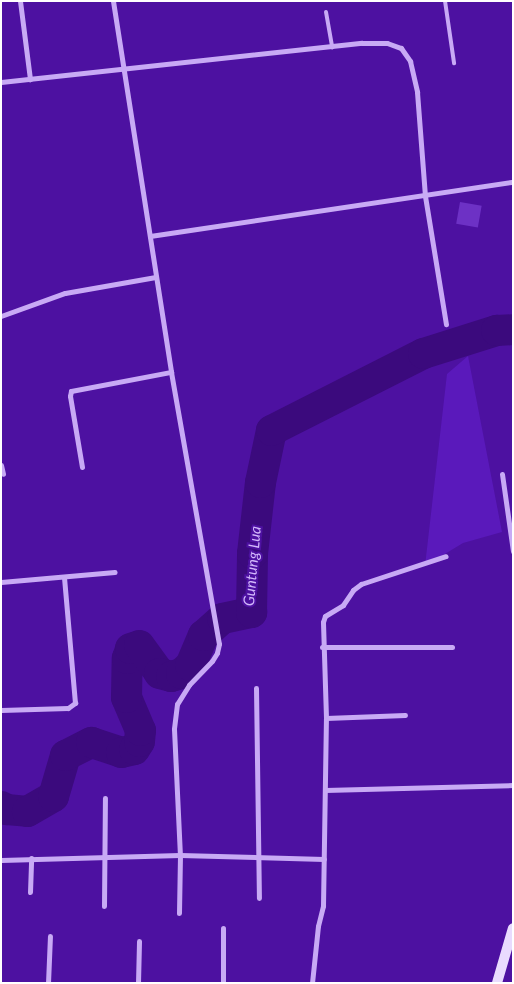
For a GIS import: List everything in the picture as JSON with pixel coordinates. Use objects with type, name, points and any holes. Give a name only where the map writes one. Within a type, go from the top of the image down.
[{"type":"street","points":[[20,1],[30,79]]},
{"type":"street","points":[[113,1],[171,372],[216,631],[217,653],[189,685],[177,704],[174,729],[180,855],[178,912]]},
{"type":"street","points":[[1,82],[387,42],[401,48],[410,62],[417,92],[425,196],[446,324]]},
{"type":"street","points":[[150,236],[513,182]]},
{"type":"street","points":[[1,316],[65,293],[156,277]]},
{"type":"street","points":[[82,466],[70,396],[71,391],[171,372]]},
{"type":"street","points":[[1,465],[3,474]]},
{"type":"street","points":[[502,474],[513,551]]},
{"type":"street","points":[[312,983],[318,926],[323,906],[326,718],[322,647],[325,616],[343,605],[353,590],[361,584],[446,556]]},
{"type":"street","points":[[1,582],[116,572]]},
{"type":"street","points":[[1,710],[68,708],[75,703],[64,577]]},
{"type":"street","points":[[322,647],[452,647]]},
{"type":"street","points":[[256,688],[259,898]]},
{"type":"street","points":[[326,718],[405,715]]},
{"type":"street","points":[[325,790],[513,785]]},
{"type":"street","points":[[104,906],[105,798]]},
{"type":"street","points":[[1,860],[180,855],[324,859]]},
{"type":"street","points":[[30,892],[31,858]]},
{"type":"street","points":[[223,928],[223,983]]},
{"type":"street","points":[[497,983],[513,928]]},
{"type":"street","points":[[48,983],[50,936]]},
{"type":"street","points":[[138,983],[139,941]]},
{"type":"lane","points":[[445,1],[454,63]]},
{"type":"lane","points":[[326,12],[332,47]]},
{"type":"shaded area","points":[[468,356],[502,532],[463,543],[425,566],[447,374]]},
{"type":"building","points":[[460,202],[482,206],[478,227],[456,224]]},
{"type":"waterway","name":"Guntung Lua","points":[[1,806],[6,809],[27,811],[53,796],[65,755],[91,742],[121,752],[134,749],[139,741],[140,730],[126,697],[127,658],[130,648],[139,645],[159,673],[171,676],[181,673],[190,665],[203,635],[222,618],[251,612],[252,553],[260,482],[271,430],[423,353],[496,330],[513,329]]}]
